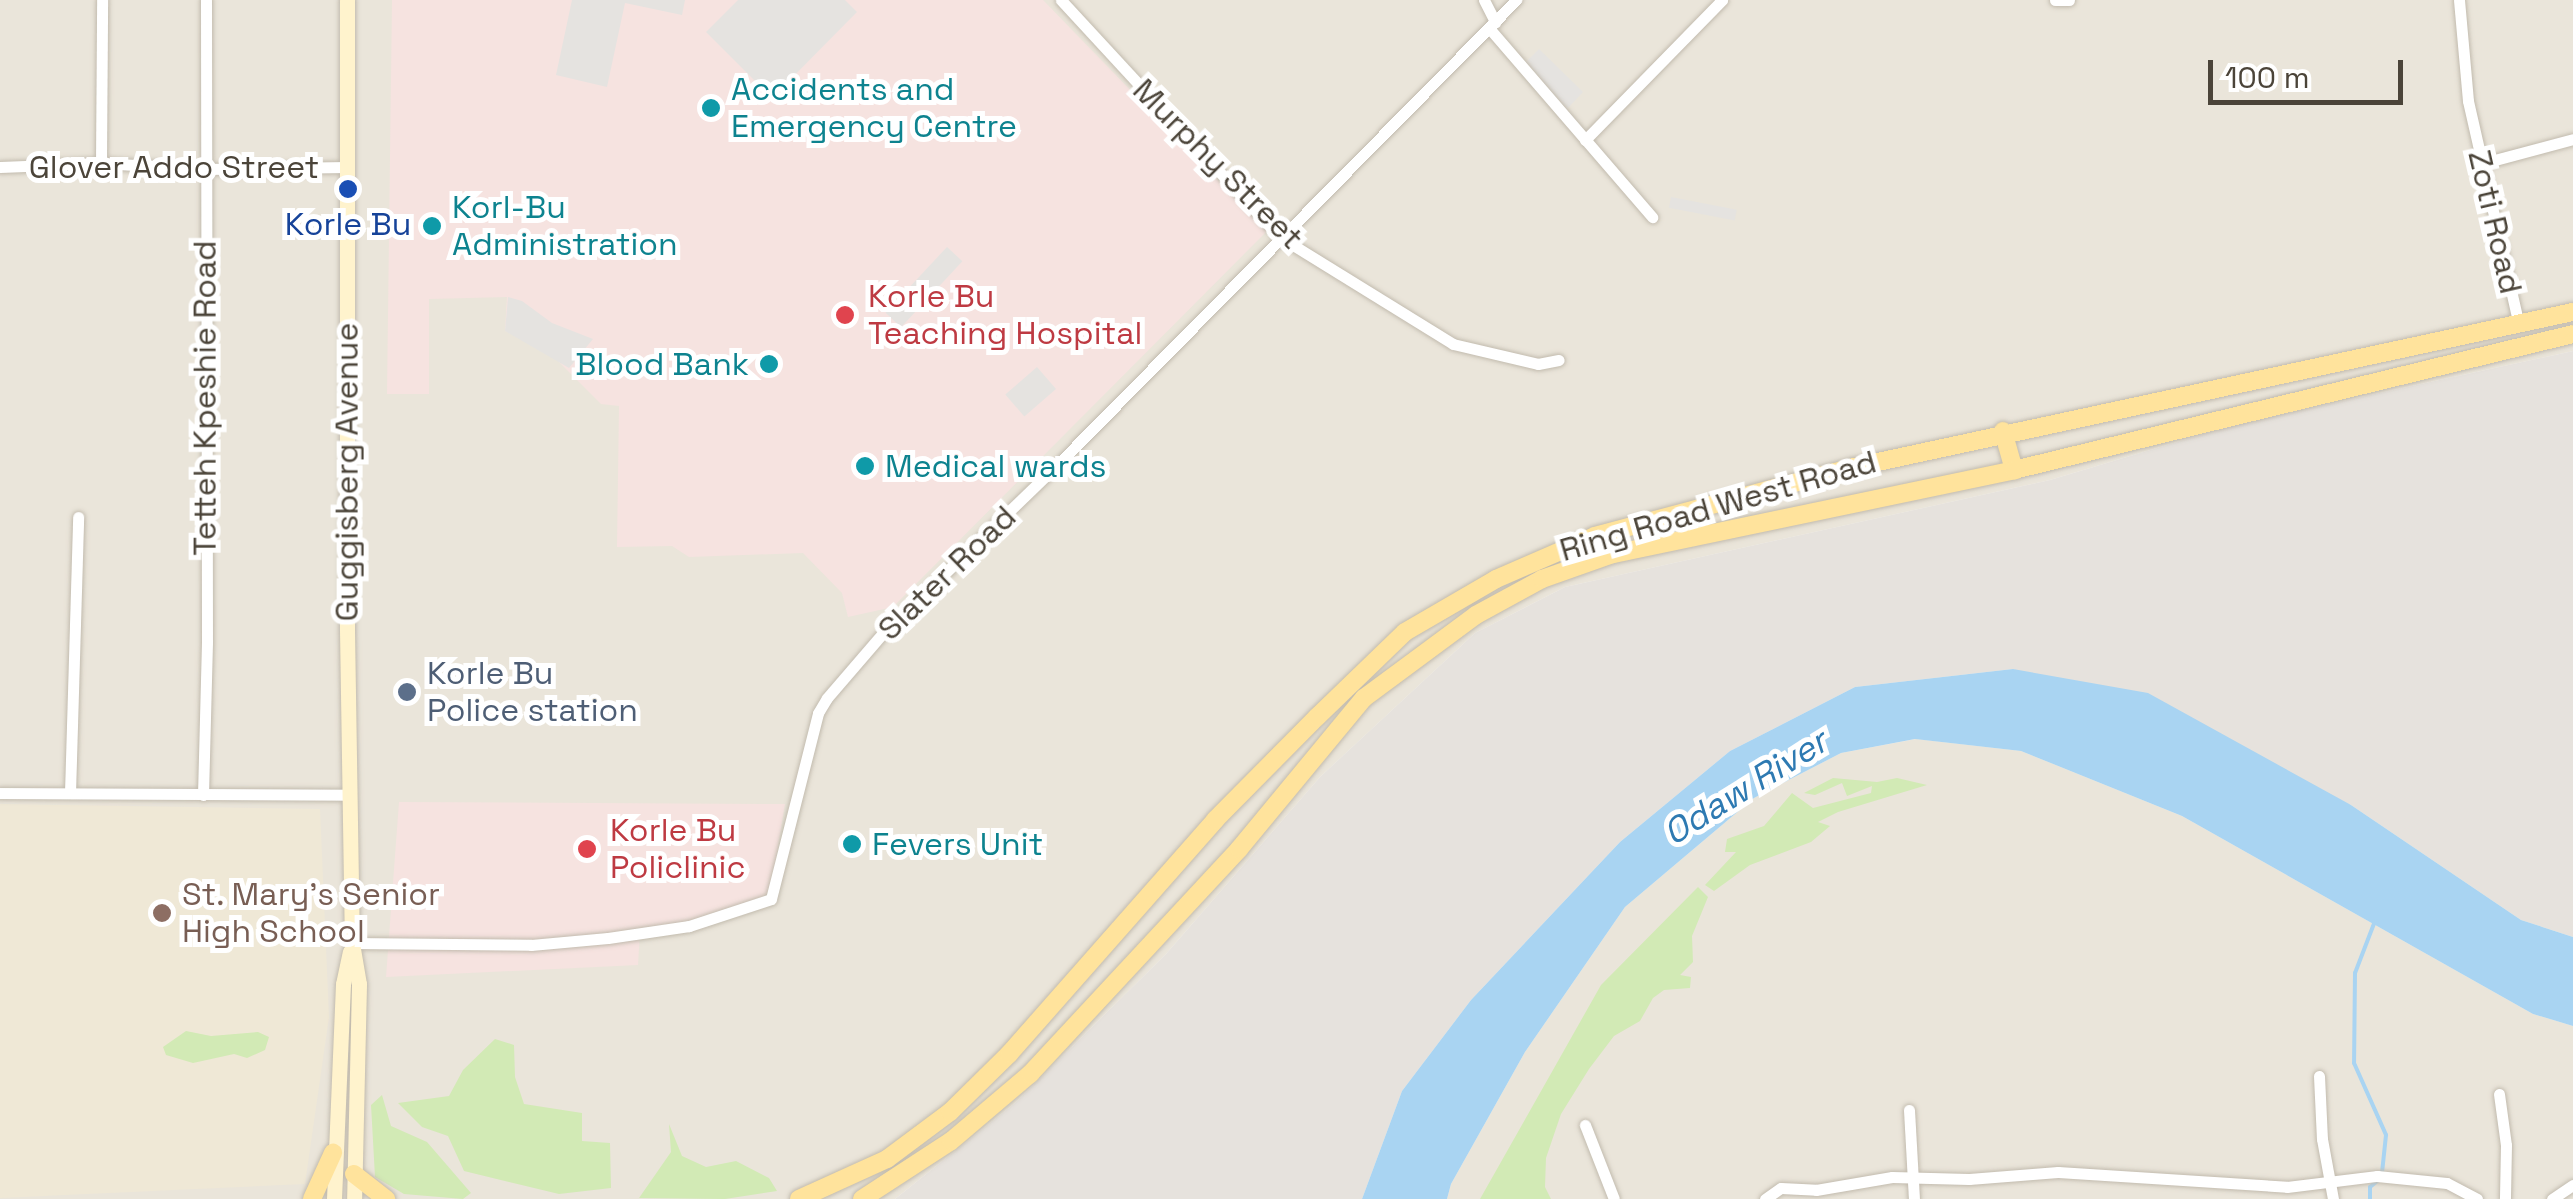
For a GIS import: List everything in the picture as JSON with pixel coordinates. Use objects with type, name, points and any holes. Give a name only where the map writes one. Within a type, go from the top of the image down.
[{"type":"main road","name":"Guggisberg Avenue","points":[[347,0],[349,795],[352,943],[359,984],[354,1199]]},
{"type":"main road","name":"Ring Road West Road","points":[[799,1199],[887,1159],[950,1112],[1009,1054],[1216,820],[1405,632],[1546,554],[1596,536],[2003,431],[2573,312]]},
{"type":"main road","name":"Ring Road West Road","points":[[862,1199],[951,1142],[1030,1074],[1239,850],[1364,698],[1476,615],[1542,579],[1613,554],[2014,470],[2573,334]]},
{"type":"main road","points":[[2003,431],[2014,470]]},
{"type":"main road","name":"Guggisberg Avenue","points":[[334,1199],[343,984],[352,943]]},
{"type":"main road","points":[[312,1199],[333,1153]]},
{"type":"main road","points":[[354,1174],[386,1199]]},
{"type":"street","points":[[101,163],[102,0]]},
{"type":"street","name":"Tetteh Kpeshie Road","points":[[203,795],[207,642],[206,0]]},
{"type":"street","name":"Murphy Street","points":[[1061,0],[1073,5],[1280,237],[1453,344],[1538,364],[1559,360]]},
{"type":"street","points":[[1484,0],[1492,25],[1652,216]]},
{"type":"street","name":"Slater Road","points":[[352,943],[531,945],[608,938],[689,926],[770,899],[818,713],[826,698],[883,633],[1034,488],[1516,0]]},
{"type":"street","points":[[1585,140],[1722,0]]},
{"type":"street","points":[[2055,0],[2069,0]]},
{"type":"street","name":"Zoti Road","points":[[2459,0],[2468,101],[2519,326]]},
{"type":"street","points":[[2480,164],[2573,139]]},
{"type":"street","name":"Glover Addo Street","points":[[0,167],[101,163],[204,169],[348,167]]},
{"type":"street","points":[[70,793],[78,517]]},
{"type":"street","points":[[0,793],[349,795]]},
{"type":"street","points":[[2319,1076],[2322,1139],[2333,1199]]},
{"type":"street","points":[[2500,1094],[2506,1145],[2504,1199]]},
{"type":"street","points":[[1908,1110],[1914,1199]]},
{"type":"street","points":[[1585,1125],[1614,1199]]},
{"type":"street","points":[[1765,1199],[1781,1188],[1816,1190],[1892,1176],[1968,1179],[2058,1172],[2287,1187],[2377,1176],[2447,1183],[2472,1198]]},
{"type":"street","points":[[2552,1199],[2573,1185]]},
{"type":"shaded area","points":[[0,0],[2573,0],[2573,351],[2237,424],[2050,480],[1565,587],[1475,633],[1320,777],[1166,954],[1015,1103],[895,1199],[0,1199]]},
{"type":"shaded area","name":"Korle Bu Teaching Hospital","points":[[392,0],[1043,0],[1267,231],[893,607],[848,617],[842,593],[803,553],[689,557],[672,546],[617,547],[619,406],[601,404],[550,353],[505,331],[507,297],[429,299],[429,394],[387,394]]},
{"type":"shaded area","points":[[572,0],[685,0],[682,15],[625,3],[607,87],[556,75]]},
{"type":"shaded area","points":[[738,0],[845,0],[857,12],[772,98],[706,32]]},
{"type":"shaded area","points":[[1539,49],[1583,92],[1567,109],[1526,62]]},
{"type":"shaded area","points":[[1671,197],[1737,210],[1735,221],[1669,208]]},
{"type":"shaded area","points":[[947,247],[962,261],[901,327],[886,313]]},
{"type":"shaded area","points":[[508,297],[522,301],[552,323],[593,339],[569,368],[505,331]]},
{"type":"shaded area","points":[[2573,351],[2573,937],[2521,920],[2351,805],[2013,669],[1855,687],[1730,751],[1620,842],[1471,1000],[1402,1091],[1362,1199],[895,1199],[1015,1103],[1166,954],[1320,777],[1475,633],[1565,587],[2050,480],[2237,424]]},
{"type":"shaded area","points":[[1037,367],[1056,389],[1024,416],[1005,395]]},
{"type":"shaded area","points":[[1916,739],[2021,751],[2182,816],[2533,1014],[2573,1026],[2573,1199],[1447,1199],[1451,1184],[1525,1052],[1625,907],[1754,798],[1841,753]]},
{"type":"shaded area","name":"Korle Bu Policlinic","points":[[399,802],[785,804],[770,894],[695,926],[640,932],[638,965],[386,977]]},
{"type":"shaded area","name":"St. Mary's Senior High School","points":[[0,804],[320,809],[329,1017],[305,1184],[0,1198]]},
{"type":"green space","points":[[1833,778],[1877,782],[1897,778],[1927,785],[1838,812],[1818,822],[1830,826],[1811,842],[1750,865],[1714,891],[1705,885],[1736,852],[1725,852],[1727,839],[1764,826],[1792,793],[1813,808],[1871,793],[1872,786],[1847,796],[1842,783],[1815,795],[1804,793]]},
{"type":"green space","points":[[1698,887],[1708,897],[1692,936],[1693,962],[1680,975],[1691,977],[1690,988],[1664,990],[1653,998],[1640,1021],[1614,1036],[1589,1069],[1561,1114],[1546,1158],[1545,1187],[1551,1199],[1480,1199],[1601,985]]},
{"type":"green space","points":[[186,1031],[211,1036],[258,1032],[269,1037],[265,1050],[247,1058],[234,1054],[193,1063],[166,1055],[163,1047]]},
{"type":"green space","points":[[495,1039],[514,1045],[515,1077],[524,1104],[582,1113],[582,1141],[610,1143],[611,1188],[559,1194],[464,1171],[448,1136],[422,1127],[398,1103],[449,1096],[463,1070]]},
{"type":"green space","points":[[382,1095],[391,1126],[427,1142],[471,1193],[463,1199],[404,1194],[375,1177],[371,1105]]},
{"type":"green space","points":[[669,1124],[682,1156],[706,1167],[736,1161],[769,1178],[777,1191],[725,1199],[639,1198],[671,1152]]},
{"type":"water","name":"Odaw River","points":[[2013,669],[2148,693],[2351,805],[2521,920],[2573,937],[2573,1026],[2533,1014],[2182,816],[2021,751],[1915,739],[1841,753],[1754,798],[1625,907],[1525,1052],[1451,1184],[1447,1199],[1362,1199],[1402,1091],[1471,1000],[1620,842],[1730,751],[1855,687]]},
{"type":"waterway","points":[[2375,921],[2355,973],[2354,1063],[2386,1135],[2382,1173]]},
{"type":"waterway","points":[[2370,1199],[2370,1187],[2380,1179]]},
{"type":"place","name":"Accidents and Emergency Centre","points":[[711,108]]},
{"type":"place","name":"Korle Bu","points":[[348,189]]},
{"type":"place","name":"Korl-Bu Administration","points":[[432,226]]},
{"type":"place","name":"Korle Bu Teaching Hospital","points":[[845,315]]},
{"type":"place","name":"Blood Bank","points":[[769,364]]},
{"type":"place","name":"Medical wards","points":[[865,466]]},
{"type":"place","name":"Korle Bu Police station","points":[[407,692]]},
{"type":"place","name":"Fevers Unit","points":[[852,844]]},
{"type":"place","name":"Korle Bu Policlinic","points":[[587,849]]},
{"type":"place","name":"St. Mary's Senior High School","points":[[162,913]]}]
